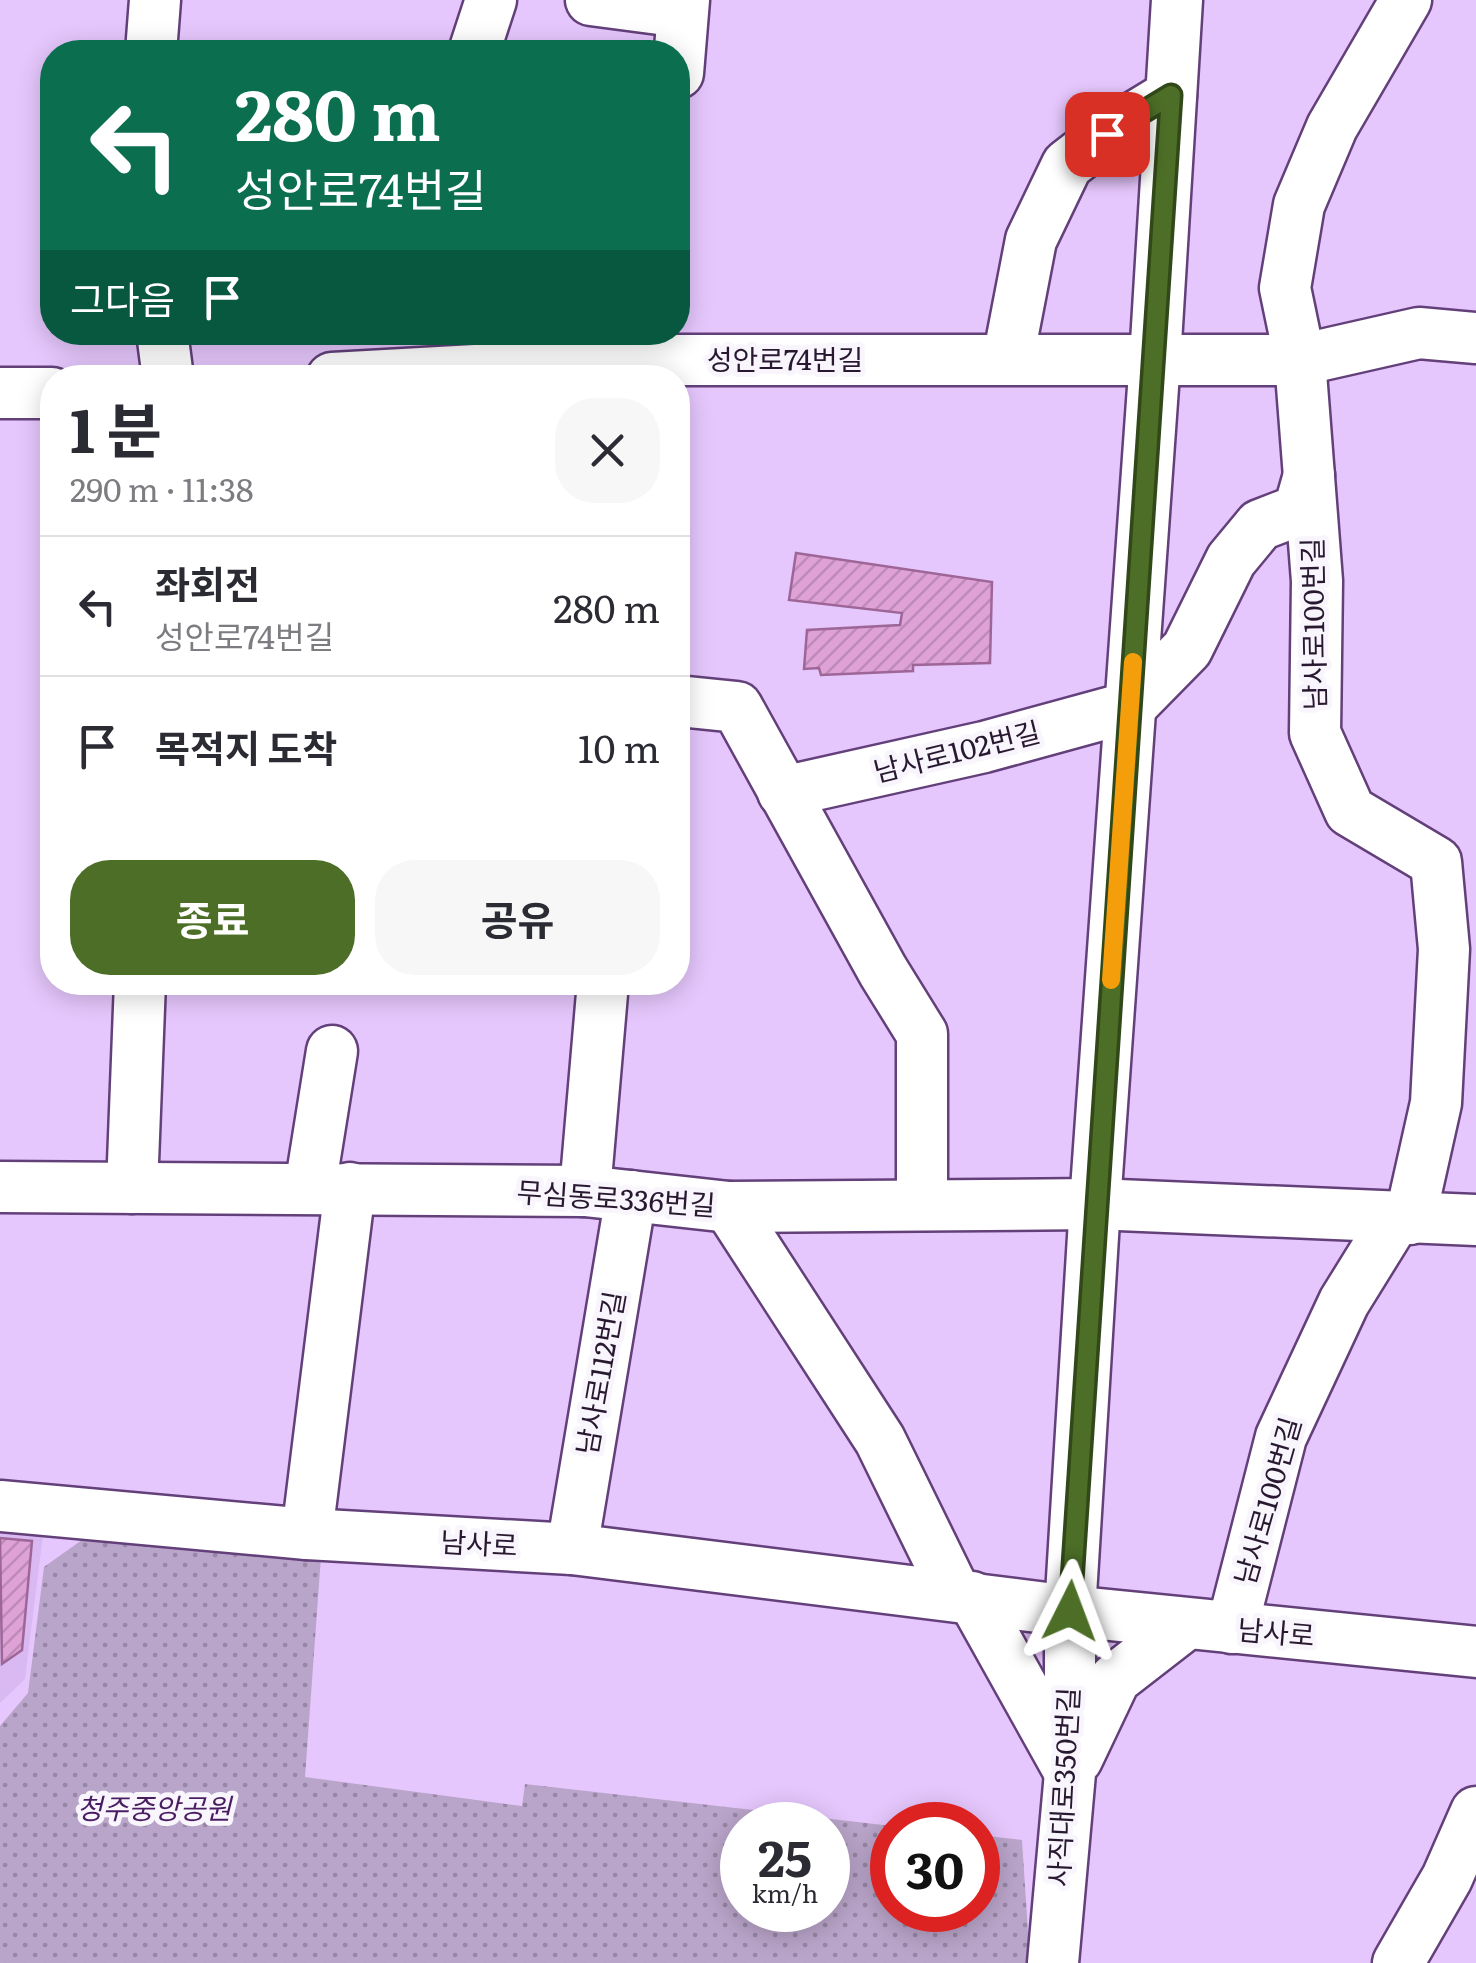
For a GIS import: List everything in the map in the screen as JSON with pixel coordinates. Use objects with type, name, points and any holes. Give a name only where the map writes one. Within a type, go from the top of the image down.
[{"type":"street","points":[[152,40],[155,0]]},
{"type":"street","points":[[478,40],[490,0]]},
{"type":"street","points":[[591,0],[683,6],[680,40]]},
{"type":"street","points":[[1070,1611],[1176,0]]},
{"type":"street","name":"남사로100번길","points":[[1209,1626],[1281,1437],[1344,1302],[1403,1218],[1436,1103],[1444,949],[1436,862],[1350,811],[1314,733],[1317,581],[1300,360],[1285,288],[1299,205],[1332,127],[1406,0]]},
{"type":"street","points":[[1008,359],[1030,240],[1067,165],[1107,134],[1171,95]]},
{"type":"street","name":"성안로74번길","points":[[579,365],[656,357],[1300,360],[1420,333],[1476,338]]},
{"type":"street","points":[[0,393],[40,393]]},
{"type":"street","points":[[1130,707],[1187,649],[1231,560],[1260,524],[1298,510],[1308,475]]},
{"type":"street","points":[[690,702],[737,706],[922,1034],[922,1205]]},
{"type":"street","name":"남사로102번길","points":[[783,792],[984,748],[1130,707]]},
{"type":"street","points":[[132,1188],[139,995]]},
{"type":"street","name":"남사로112번길","points":[[572,1549],[608,1194],[602,995]]},
{"type":"street","points":[[307,1534],[330,1188],[332,1051]]},
{"type":"street","name":"무심동로336번길","points":[[0,1188],[330,1188],[608,1194],[729,1207],[1095,1204],[1476,1220]]},
{"type":"street","points":[[729,1207],[880,1440],[964,1596],[1070,1773]]},
{"type":"street","name":"남사로","points":[[0,1506],[307,1534],[572,1549],[1070,1611],[1476,1652]]},
{"type":"street","name":"사직대로350번길","points":[[1053,1963],[1070,1773],[1070,1611]]},
{"type":"street","points":[[1070,1773],[1115,1679],[1209,1626]]},
{"type":"street","points":[[1398,1963],[1461,1883],[1476,1812]]},
{"type":"shaded area","points":[[0,1531],[43,1535],[25,1679],[0,1703]]},
{"type":"green space","name":"청주중앙공원","points":[[86,1537],[321,1557],[305,1777],[522,1806],[525,1784],[720,1806],[720,1932],[850,1932],[850,1821],[870,1823],[870,1932],[1000,1932],[1000,1838],[1022,1840],[1030,1963],[0,1963],[0,1726],[28,1693],[44,1567]]},
{"type":"building","points":[[796,553],[992,582],[990,663],[913,665],[913,671],[821,675],[819,668],[804,669],[807,630],[900,625],[902,613],[789,600]]},
{"type":"building","points":[[0,1538],[32,1541],[22,1650],[2,1664]]},
{"type":"slow traffic","points":[[1111,980],[1133,662]]},
{"type":"route","points":[[1070,1611],[1171,95],[1107,134]]}]
